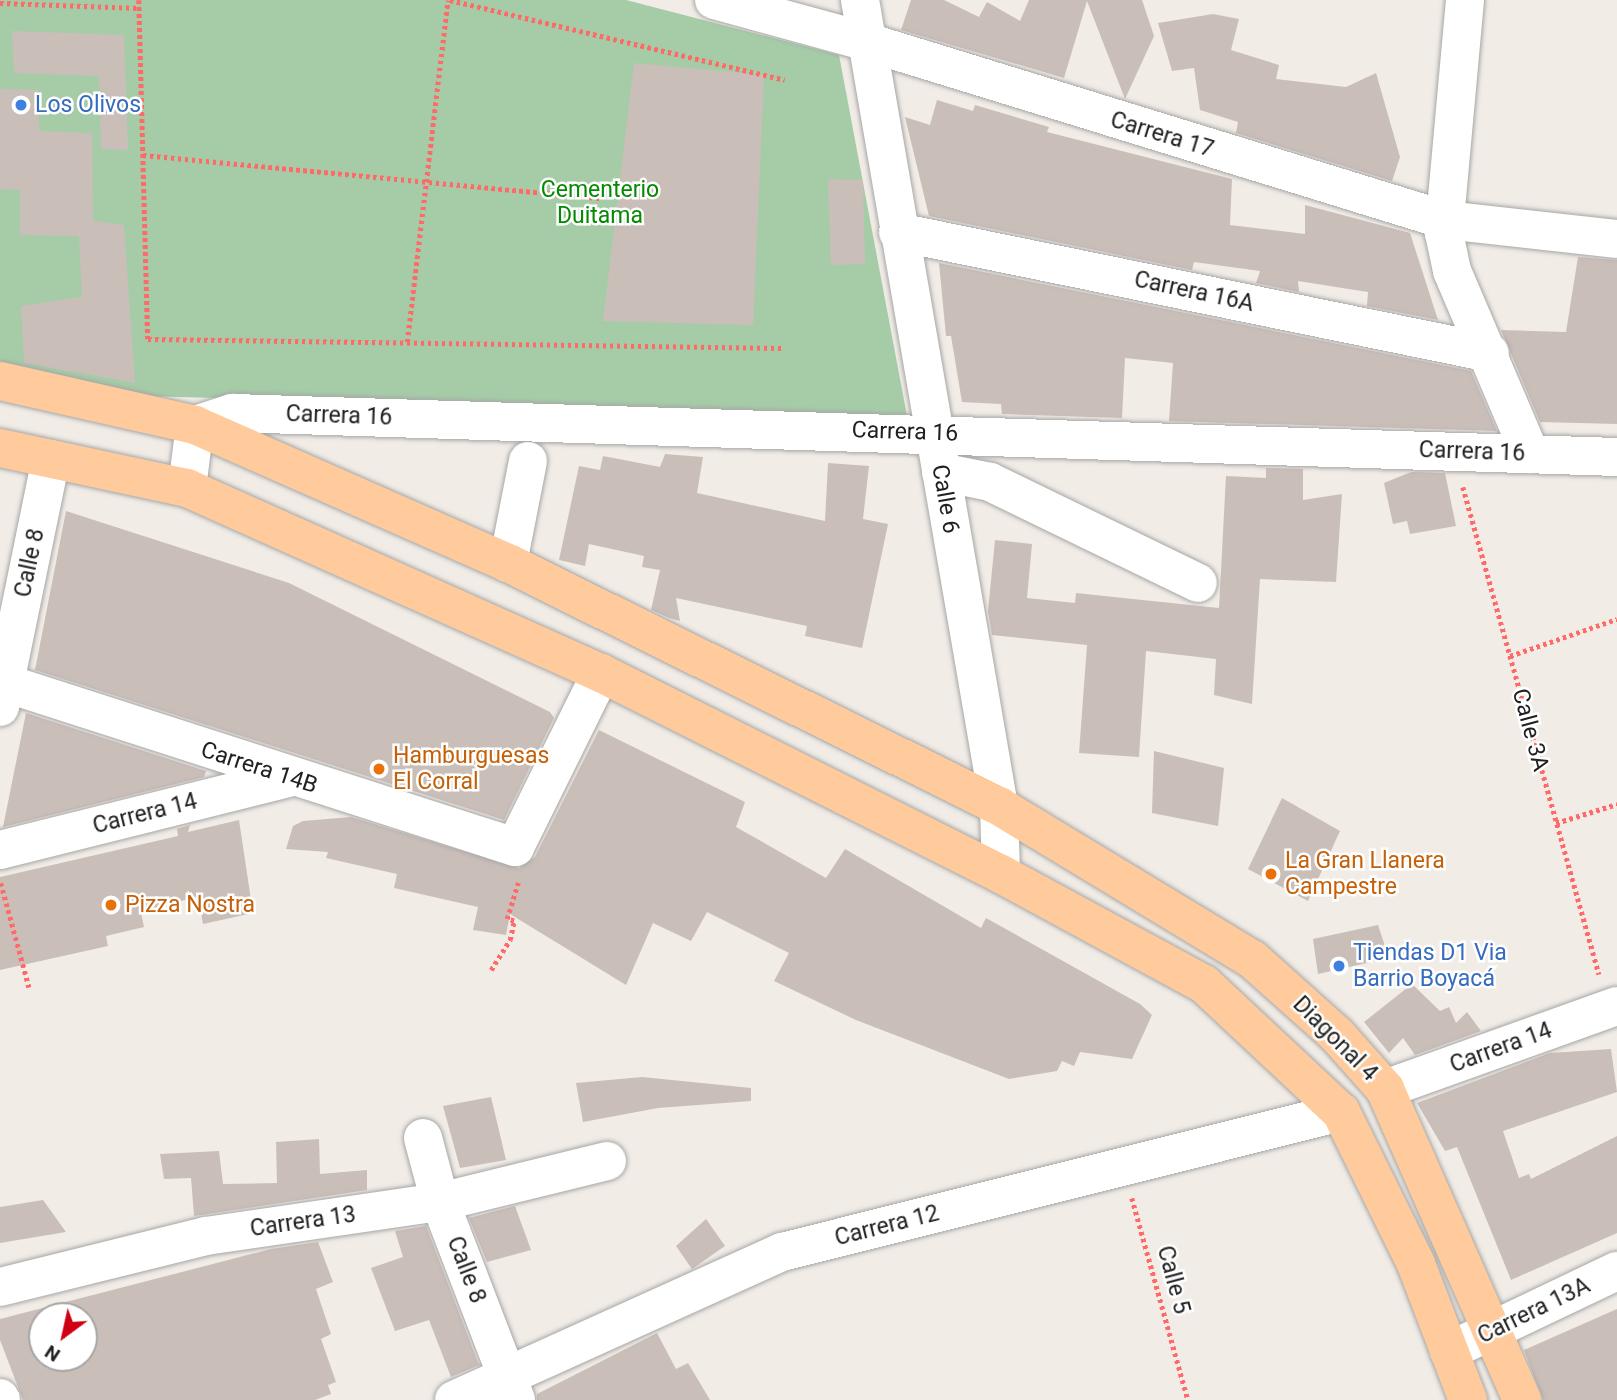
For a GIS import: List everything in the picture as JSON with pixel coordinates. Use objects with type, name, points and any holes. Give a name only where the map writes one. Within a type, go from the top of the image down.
[{"type":"main road","name":"Carrera 16","points":[[0,381],[195,425],[508,563],[999,806]]},
{"type":"main road","points":[[0,447],[187,488],[601,673],[1001,874]]},
{"type":"main road","name":"Diagonal 4","points":[[999,806],[1252,958],[1336,1034],[1385,1089],[1495,1332],[1522,1400]]},
{"type":"main road","name":"Diagonal 4","points":[[1001,874],[1205,984],[1341,1112],[1416,1264],[1468,1400]]},
{"type":"street","name":"Carrera 17","points":[[714,0],[864,41],[1445,220],[1617,239]]},
{"type":"street","name":"Calle 6","points":[[860,0],[864,41],[999,806],[1001,874]]},
{"type":"street","points":[[1465,0],[1445,220],[1452,271],[1490,353],[1530,454]]},
{"type":"street","name":"Carrera 16A","points":[[898,232],[1490,353]]},
{"type":"street","name":"Carrera 16","points":[[195,425],[233,413],[934,432],[1617,457]]},
{"type":"street","points":[[187,488],[195,425]]},
{"type":"street","name":"Calle 8","points":[[3,696],[51,459]]},
{"type":"street","points":[[508,563],[528,461]]},
{"type":"street","points":[[941,472],[990,482],[1198,583]]},
{"type":"street","points":[[515,847],[601,673]]},
{"type":"street","name":"Carrera 14B","points":[[3,696],[289,778],[515,847]]},
{"type":"street","name":"Carrera 14","points":[[0,850],[289,778]]},
{"type":"street","name":"Carrera 14","points":[[1385,1089],[1613,1008]]},
{"type":"street","name":"Carrera 12","points":[[454,1400],[511,1389],[782,1252],[1341,1112]]},
{"type":"street","name":"Calle 8","points":[[423,1138],[440,1202],[511,1389]]},
{"type":"street","name":"Carrera 13","points":[[0,1287],[206,1236],[440,1202],[607,1161]]},
{"type":"street","name":"Carrera 13A","points":[[1450,1351],[1495,1332],[1617,1271]]},
{"type":"path","points":[[139,0],[148,339],[782,348]]},
{"type":"path","points":[[407,342],[449,0],[785,80]]},
{"type":"path","points":[[0,4],[139,8]]},
{"type":"path","points":[[143,155],[601,198]]},
{"type":"path","name":"Calle 3A","points":[[1453,451],[1556,823],[1613,1008]]},
{"type":"path","points":[[1510,656],[1617,619]]},
{"type":"path","points":[[1556,823],[1617,804]]},
{"type":"path","points":[[491,970],[514,921],[507,919],[524,863],[515,847]]},
{"type":"path","points":[[0,881],[29,987]]},
{"type":"path","name":"Calle 5","points":[[1124,1168],[1188,1400]]},
{"type":"green space","name":"Cementerio Duitama","points":[[0,0],[626,0],[839,55],[907,416],[140,396],[0,364]]},
{"type":"building","points":[[911,0],[944,0],[979,17],[987,2],[1020,21],[1029,0],[1142,0],[1154,36],[1125,99],[1087,1],[1064,78],[901,30]]},
{"type":"building","points":[[1213,14],[1239,19],[1231,50],[1279,65],[1276,79],[1346,87],[1376,73],[1400,157],[1392,181],[1236,133],[1238,122],[1200,110],[1194,68],[1172,71],[1158,23]]},
{"type":"building","points":[[12,31],[124,35],[128,150],[101,149],[99,76],[14,73]]},
{"type":"building","points":[[634,63],[764,75],[753,325],[603,321]]},
{"type":"building","points":[[0,89],[38,90],[39,131],[92,133],[93,221],[124,225],[135,383],[24,363],[21,306],[82,297],[79,236],[20,235],[20,190],[0,189]]},
{"type":"building","points":[[937,100],[973,111],[975,105],[1049,127],[1047,132],[1232,179],[1230,225],[1305,234],[1305,205],[1410,233],[1438,320],[1367,306],[1368,292],[1298,281],[1299,292],[1256,283],[1260,271],[1194,262],[1192,270],[929,216],[905,117],[930,125]]},
{"type":"building","points":[[828,179],[863,180],[865,264],[831,265]]},
{"type":"building","points":[[1578,257],[1617,260],[1617,424],[1540,422],[1501,330],[1566,332]]},
{"type":"building","points":[[939,263],[1471,371],[1497,431],[1169,421],[1173,363],[1125,358],[1122,418],[1002,414],[1001,404],[962,402],[951,336],[946,336]]},
{"type":"building","points":[[665,454],[703,457],[697,493],[825,521],[828,463],[869,466],[863,519],[888,524],[862,648],[805,636],[807,626],[676,598],[680,621],[669,618],[651,610],[660,570],[642,567],[644,556],[589,544],[585,566],[559,560],[579,466],[600,470],[603,456],[660,467]]},
{"type":"building","points":[[1266,468],[1303,469],[1303,500],[1342,494],[1336,582],[1260,579],[1252,704],[1214,695],[1216,659],[1146,651],[1139,757],[1079,753],[1087,645],[992,635],[988,611],[995,540],[1032,544],[1027,598],[1075,603],[1076,593],[1219,608],[1226,476],[1266,478]]},
{"type":"building","points":[[1411,472],[1445,473],[1456,526],[1410,534],[1407,521],[1393,524],[1384,483]]},
{"type":"building","points":[[66,511],[289,583],[550,712],[554,718],[504,820],[35,670]]},
{"type":"building","points":[[26,713],[206,771],[204,777],[3,827]]},
{"type":"building","points":[[599,730],[745,802],[736,827],[826,878],[845,849],[981,928],[986,918],[1140,1004],[1152,1015],[1132,1059],[1080,1052],[1074,1066],[1062,1061],[1057,1071],[1009,1079],[856,1020],[774,981],[789,953],[707,912],[691,941],[653,923],[626,985],[510,914],[506,935],[473,930],[478,907],[394,888],[397,874],[326,858],[328,852],[286,849],[293,826],[303,821],[351,817],[519,868],[535,857]]},
{"type":"building","points":[[1154,751],[1224,768],[1218,826],[1152,813]]},
{"type":"building","points":[[1282,798],[1340,831],[1308,901],[1248,869]]},
{"type":"building","points":[[239,820],[253,913],[203,924],[198,896],[141,913],[144,927],[106,936],[108,946],[0,970],[0,877],[178,836],[177,829],[190,825],[188,832]]},
{"type":"building","points":[[1378,925],[1389,958],[1318,974],[1313,939]]},
{"type":"building","points":[[1412,984],[1440,1011],[1449,1007],[1456,1023],[1467,1012],[1481,1031],[1415,1055],[1403,1038],[1389,1053],[1364,1022]]},
{"type":"building","points":[[1611,1049],[1617,1092],[1503,1131],[1519,1178],[1529,1174],[1531,1179],[1617,1136],[1617,1233],[1511,1280],[1457,1147],[1445,1151],[1417,1103],[1550,1053]]},
{"type":"building","points":[[642,1077],[751,1088],[751,1101],[658,1108],[583,1122],[576,1083]]},
{"type":"building","points":[[491,1097],[506,1160],[460,1168],[443,1106]]},
{"type":"building","points":[[319,1139],[320,1174],[367,1170],[367,1190],[194,1216],[191,1178],[164,1179],[160,1154],[219,1151],[223,1184],[277,1183],[276,1142]]},
{"type":"building","points":[[43,1200],[66,1232],[0,1243],[0,1207]]},
{"type":"building","points":[[515,1206],[531,1250],[487,1262],[469,1218]]},
{"type":"building","points":[[706,1219],[725,1246],[692,1269],[676,1246]]},
{"type":"building","points":[[426,1226],[479,1365],[451,1377],[429,1320],[395,1331],[371,1268],[403,1257],[395,1231]]},
{"type":"building","points":[[318,1242],[333,1282],[316,1289],[331,1334],[321,1339],[336,1382],[328,1385],[331,1394],[315,1400],[23,1400],[0,1340],[0,1319],[28,1312],[28,1372],[98,1372],[98,1302],[66,1302],[271,1249]]},
{"type":"building","points":[[1617,1309],[1617,1400],[1543,1400],[1524,1350]]},
{"type":"building","points":[[657,1333],[676,1369],[688,1363],[710,1400],[537,1400],[537,1394]]},
{"type":"place","name":"Los Olivos","points":[[21,105]]},
{"type":"place","name":"Hamburguesas El Corral","points":[[379,769]]},
{"type":"place","name":"La Gran Llanera Campestre","points":[[1271,874]]},
{"type":"place","name":"Pizza Nostra","points":[[111,905]]},
{"type":"place","name":"Tiendas D1 Via Barrio Boyacá","points":[[1339,966]]}]
